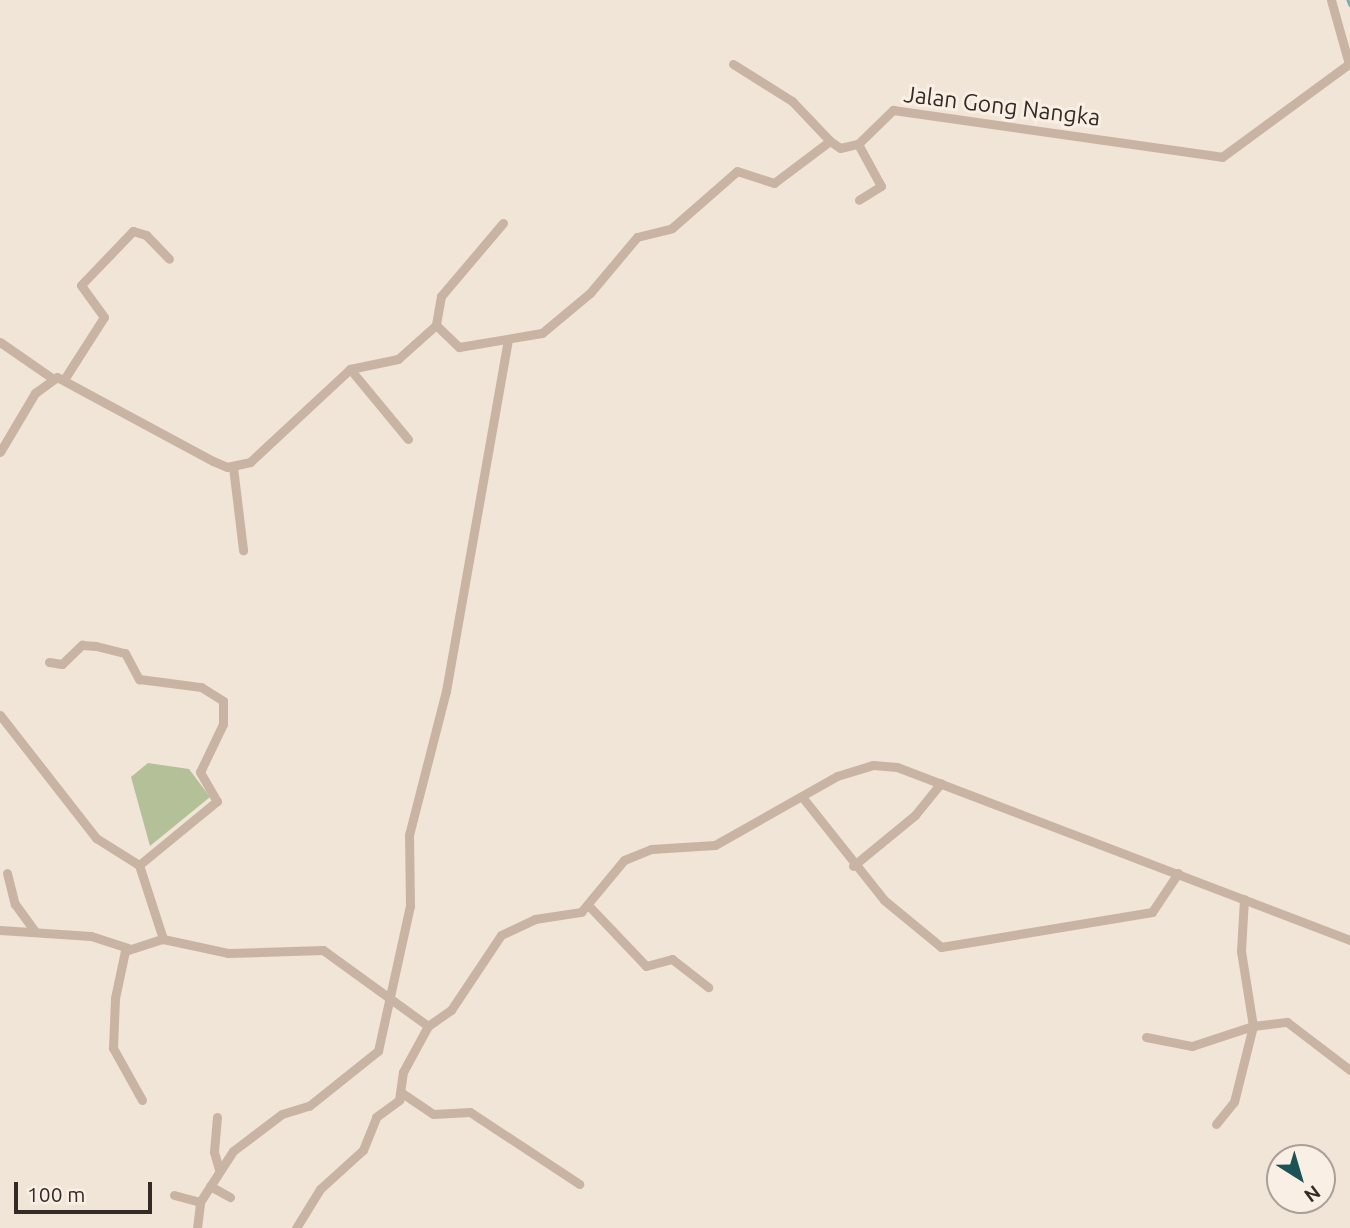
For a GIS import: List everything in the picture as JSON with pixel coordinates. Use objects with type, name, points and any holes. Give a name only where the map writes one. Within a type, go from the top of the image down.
[{"type":"street","points":[[1331,0],[1350,63]]},
{"type":"street","name":"Jalan Gong Nangka","points":[[858,144],[902,108],[943,122],[1229,156],[1350,63]]},
{"type":"street","points":[[733,64],[792,101],[840,148],[858,144],[881,180],[879,189],[859,200]]},
{"type":"street","points":[[432,328],[461,348],[508,341],[546,331],[590,293],[637,237],[672,228],[737,171],[774,183],[830,141]]},
{"type":"street","points":[[233,467],[264,453],[351,369],[398,359],[432,328],[441,296],[454,274],[503,223]]},
{"type":"street","points":[[65,378],[104,317],[80,285],[133,231],[146,235],[169,259]]},
{"type":"street","points":[[197,1228],[200,1202],[233,1151],[279,1116],[309,1107],[373,1058],[410,906],[409,835],[446,691],[508,341]]},
{"type":"street","points":[[0,342],[52,377],[65,378],[233,467]]},
{"type":"street","points":[[351,369],[408,439]]},
{"type":"street","points":[[0,452],[35,393],[52,377]]},
{"type":"street","points":[[233,467],[243,550]]},
{"type":"street","points":[[49,662],[62,664],[82,645],[96,646],[125,653],[139,679],[201,687],[223,701],[223,723],[200,772],[217,801],[139,865]]},
{"type":"street","points":[[0,715],[96,838],[139,865],[163,939]]},
{"type":"street","points":[[296,1228],[320,1189],[363,1150],[376,1117],[402,1093],[403,1072],[428,1026],[450,1010],[501,935],[588,905],[606,876],[631,856],[715,845],[803,798],[837,776],[873,765],[941,783],[1350,940]]},
{"type":"street","points":[[853,866],[915,815],[941,783]]},
{"type":"street","points":[[803,798],[853,866],[902,919],[941,947],[956,949],[1152,912],[1178,873]]},
{"type":"street","points":[[7,873],[15,904],[36,933]]},
{"type":"street","points":[[1216,1124],[1234,1102],[1253,1026],[1241,951],[1244,899]]},
{"type":"street","points":[[588,905],[646,967],[672,959],[708,988]]},
{"type":"street","points":[[0,930],[91,936],[128,948],[163,939],[228,953],[318,948],[428,1026]]},
{"type":"street","points":[[128,948],[112,1042],[142,1100]]},
{"type":"street","points":[[1146,1037],[1192,1046],[1253,1026],[1287,1022],[1350,1070]]},
{"type":"street","points":[[402,1093],[433,1114],[470,1112],[579,1184]]},
{"type":"street","points":[[217,1117],[214,1152],[219,1169]]},
{"type":"street","points":[[210,1186],[230,1197]]},
{"type":"street","points":[[174,1195],[200,1202]]},
{"type":"green space","points":[[148,763],[189,769],[210,797],[150,846],[131,777]]},
{"type":"waterway","points":[[1348,0],[1350,5]]}]
